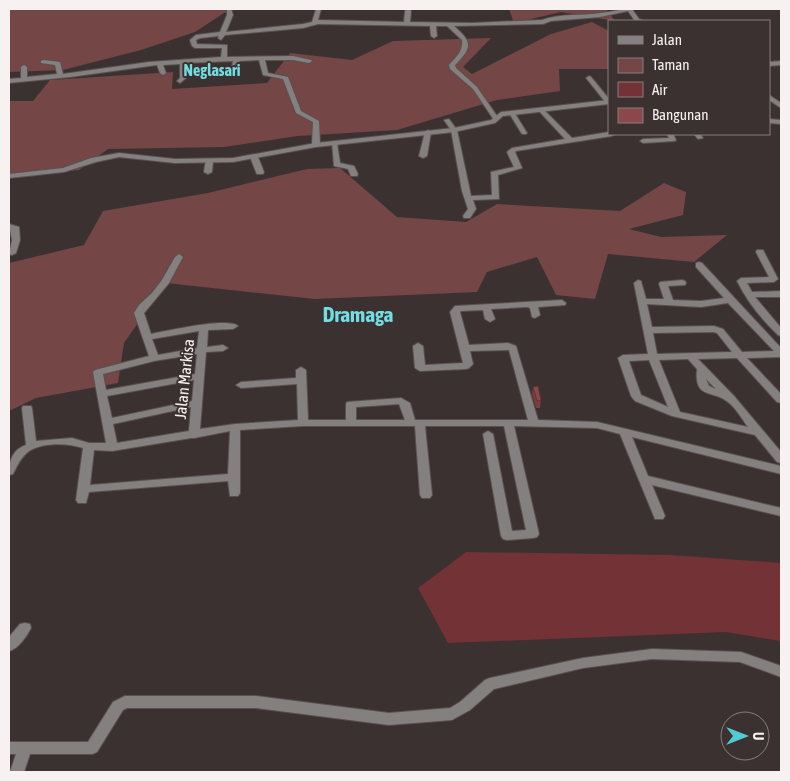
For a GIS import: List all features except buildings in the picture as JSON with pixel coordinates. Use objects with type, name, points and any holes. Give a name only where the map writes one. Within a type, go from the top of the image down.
[{"type":"street","points":[[222,37],[230,15],[229,9]]},
{"type":"street","points":[[315,22],[318,9]]},
{"type":"street","points":[[224,59],[225,46],[197,46],[192,41],[198,36],[222,37],[303,26],[315,22],[433,24],[543,22],[550,19],[600,15],[630,9],[637,20]]},
{"type":"street","points":[[406,23],[408,12]]},
{"type":"street","points":[[433,24],[434,36]]},
{"type":"street","points":[[448,24],[465,40],[466,49],[463,55],[452,65],[453,70],[474,88],[496,119]]},
{"type":"street","points":[[149,57],[149,64]]},
{"type":"street","points":[[234,71],[237,58]]},
{"type":"street","points":[[16,89],[12,80],[160,64],[175,59],[183,62],[237,58],[294,58],[309,60]]},
{"type":"street","points":[[262,59],[265,74],[286,78],[298,112],[316,121],[316,145]]},
{"type":"street","points":[[43,62],[58,63],[60,74]]},
{"type":"street","points":[[180,81],[183,78],[183,62]]},
{"type":"street","points":[[160,64],[163,73]]},
{"type":"street","points":[[24,67],[24,79]]},
{"type":"street","points":[[589,78],[608,102]]},
{"type":"street","points":[[770,97],[781,106]]},
{"type":"street","points":[[9,176],[64,170],[94,160],[120,155],[175,161],[226,161],[316,145],[454,130],[493,122],[499,115],[512,112],[608,102]]},
{"type":"street","points":[[541,110],[570,140]]},
{"type":"street","points":[[512,112],[524,133]]},
{"type":"street","points":[[447,120],[454,130],[472,209],[467,216]]},
{"type":"street","points":[[423,156],[428,132]]},
{"type":"street","points":[[501,206],[496,197],[494,174],[518,168],[511,151],[608,135]]},
{"type":"street","points":[[643,141],[673,140],[670,135]]},
{"type":"street","points":[[334,143],[337,164],[351,168],[354,174]]},
{"type":"street","points":[[254,157],[260,172]]},
{"type":"street","points":[[208,172],[209,161]]},
{"type":"street","points":[[468,198],[496,197]]},
{"type":"street","points":[[9,226],[15,227],[16,230],[12,252]]},
{"type":"street","points":[[760,252],[774,278],[773,280],[741,281],[748,295],[769,322],[781,333]]},
{"type":"street","points":[[154,358],[140,318],[140,310],[170,277],[178,257]]},
{"type":"street","points":[[699,265],[781,354]]},
{"type":"street","points":[[669,302],[663,284],[682,282]]},
{"type":"street","points":[[638,283],[653,357],[676,414]]},
{"type":"street","points":[[748,295],[781,294]]},
{"type":"street","points":[[642,301],[701,304],[730,300]]},
{"type":"street","points":[[418,346],[420,368],[466,366],[468,364],[465,348],[455,310],[461,307],[562,303]]},
{"type":"street","points":[[526,304],[534,307],[536,315]]},
{"type":"street","points":[[486,306],[490,320]]},
{"type":"street","points":[[753,324],[781,322]]},
{"type":"street","points":[[147,337],[204,327],[233,326]]},
{"type":"street","name":"Jalan Markisa","points":[[194,435],[204,327]]},
{"type":"street","points":[[648,330],[717,330],[781,400]]},
{"type":"street","points":[[465,348],[508,346],[514,348],[534,423]]},
{"type":"street","points":[[112,446],[97,373],[100,370],[154,358],[223,348]]},
{"type":"street","points":[[757,432],[676,414],[638,399],[623,358],[781,354]]},
{"type":"street","points":[[691,357],[730,398],[781,460]]},
{"type":"street","points":[[101,394],[200,376]]},
{"type":"street","points":[[240,385],[301,376],[302,423]]},
{"type":"street","points":[[351,424],[351,404],[401,401],[405,403],[415,424],[426,495]]},
{"type":"street","points":[[107,422],[197,403]]},
{"type":"street","points":[[27,408],[31,446]]},
{"type":"street","points":[[9,471],[20,454],[31,446],[45,442],[63,441],[78,442],[90,446],[112,446],[194,435],[235,427],[302,423],[534,423],[597,425],[781,470]]},
{"type":"street","points":[[488,434],[506,536],[533,534],[508,423]]},
{"type":"street","points":[[234,493],[235,427]]},
{"type":"street","points":[[624,431],[659,516]]},
{"type":"street","points":[[90,446],[83,495],[233,477]]},
{"type":"street","points":[[644,479],[781,512]]},
{"type":"street","points":[[9,646],[25,628]]},
{"type":"street","points":[[9,748],[92,748],[118,706],[125,702],[256,702],[388,719],[452,714],[465,706],[490,684],[583,663],[626,657],[670,654],[741,658],[781,672]]},
{"type":"street","points":[[16,772],[25,748]]},
{"type":"green space","points":[[9,9],[238,9],[224,13],[195,32],[141,50],[63,70],[9,72]]},
{"type":"green space","points":[[509,9],[606,9],[614,20],[561,12],[514,23]]},
{"type":"green space","points":[[592,22],[608,30],[608,69],[559,69],[560,91],[497,100],[397,130],[298,136],[224,147],[108,149],[79,170],[9,177],[9,101],[33,101],[50,80],[173,72],[172,89],[267,83],[290,53],[352,60],[393,41],[491,38],[463,67],[472,74],[551,34]]},
{"type":"green space","points":[[340,168],[397,217],[466,222],[497,204],[620,211],[664,183],[686,192],[683,215],[629,229],[661,237],[727,235],[694,262],[608,254],[595,299],[556,295],[537,257],[487,272],[477,292],[315,299],[166,283],[124,343],[118,383],[36,398],[9,411],[9,263],[84,245],[103,211],[208,193],[307,169]]},
{"type":"water","points":[[466,552],[671,555],[781,563],[781,641],[726,632],[448,643],[418,588]]},
{"type":"district","name":"Neglasari","points":[[212,70]]},
{"type":"district","name":"Dramaga","points":[[358,314]]}]
